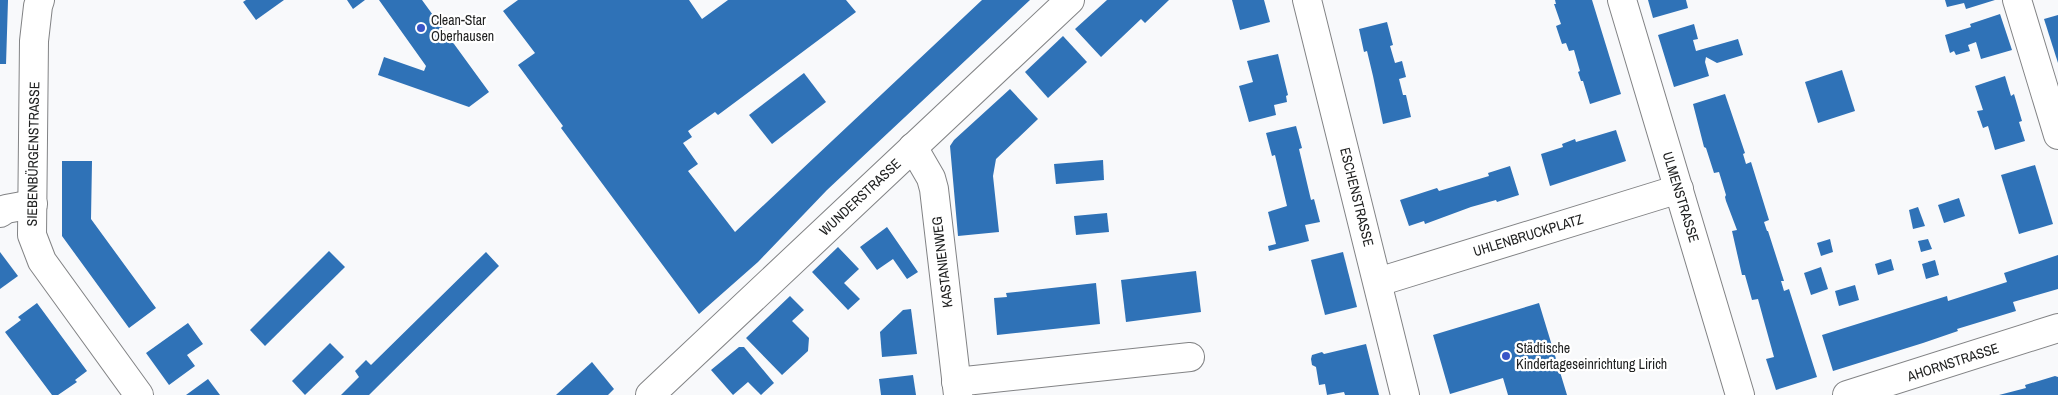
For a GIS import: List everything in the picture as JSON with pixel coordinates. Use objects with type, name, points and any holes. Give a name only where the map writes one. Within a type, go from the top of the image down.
[{"type":"street","name":"SIEBENBÜRGENSTRASSE","points":[[40,0],[34,41],[32,235],[42,261],[139,395]]},
{"type":"street","name":"WUNDERSTRASSE","points":[[650,395],[1070,0]]},
{"type":"street","name":"ESCHENSTRASSE","points":[[1308,0],[1405,395]]},
{"type":"street","name":"ULMENSTRASSE","points":[[1622,0],[1740,395]]},
{"type":"street","points":[[2024,2],[2058,135]]},
{"type":"street","name":"KASTANIENWEG","points":[[913,147],[931,178],[934,189],[957,389],[1190,357]]},
{"type":"street","name":"UHLENBRUCKPLATZ","points":[[1378,282],[1679,189]]},
{"type":"street","points":[[0,213],[6,209],[33,204]]},
{"type":"street","name":"AHORNSTRASSE","points":[[1847,395],[2058,328]]},
{"type":"building","points":[[0,0],[8,0],[6,64],[0,64]]},
{"type":"building","points":[[246,0],[284,0],[256,20],[243,2]]},
{"type":"building","points":[[347,0],[365,0],[353,9]]},
{"type":"building","name":"Clean-Star Oberhausen","points":[[379,0],[422,0],[489,92],[469,107],[378,75],[384,57],[424,71],[426,66]]},
{"type":"building","points":[[518,0],[689,0],[702,19],[728,0],[846,0],[856,12],[718,115],[715,112],[688,131],[692,137],[683,143],[698,164],[688,171],[735,232],[982,0],[1030,0],[827,190],[758,262],[699,314],[561,128],[563,126],[518,65],[535,53],[503,11]]},
{"type":"building","points":[[1107,0],[1169,0],[1145,23],[1141,19],[1101,57],[1075,29]]},
{"type":"building","points":[[1232,0],[1264,0],[1270,22],[1240,30]]},
{"type":"building","points":[[1555,0],[1592,0],[1621,94],[1590,104],[1583,81],[1581,81],[1578,72],[1580,71],[1574,50],[1569,51],[1566,43],[1562,44],[1556,26],[1561,24],[1554,4],[1556,4]]},
{"type":"building","points":[[1648,0],[1686,0],[1688,8],[1653,18]]},
{"type":"building","points":[[1945,0],[1995,0],[1966,9],[1964,3],[1947,7]]},
{"type":"building","points":[[2000,14],[2012,50],[1981,59],[1976,42],[1968,45],[1970,51],[1956,55],[1954,51],[1950,53],[1945,35],[1971,27],[1970,24]]},
{"type":"building","points":[[2058,15],[2058,63],[2044,19]]},
{"type":"building","points":[[1387,22],[1393,45],[1390,46],[1395,63],[1402,61],[1406,77],[1399,79],[1403,95],[1406,95],[1411,117],[1383,124],[1367,51],[1364,52],[1359,29]]},
{"type":"building","points":[[1694,24],[1698,39],[1693,40],[1696,51],[1738,39],[1743,55],[1717,63],[1706,57],[1705,62],[1709,76],[1674,87],[1658,35]]},
{"type":"building","points":[[1063,36],[1087,62],[1048,98],[1025,72]]},
{"type":"building","points":[[1278,54],[1288,95],[1286,96],[1287,102],[1274,105],[1276,115],[1249,122],[1239,86],[1253,82],[1247,61]]},
{"type":"building","points":[[1842,70],[1855,111],[1818,123],[1805,82]]},
{"type":"building","points":[[804,73],[826,102],[772,144],[749,115]]},
{"type":"building","points":[[2005,76],[2011,96],[2014,94],[2022,121],[2019,122],[2025,141],[1995,150],[1988,126],[1983,128],[1977,111],[1983,110],[1975,86]]},
{"type":"building","points":[[1010,89],[1038,119],[996,159],[993,176],[999,232],[958,236],[950,146],[954,140]]},
{"type":"building","points":[[1725,94],[1745,153],[1743,154],[1746,164],[1751,162],[1769,220],[1764,222],[1784,281],[1781,281],[1784,291],[1789,289],[1817,377],[1776,390],[1766,359],[1774,357],[1758,299],[1752,300],[1745,275],[1742,275],[1732,231],[1737,230],[1726,201],[1719,172],[1714,173],[1706,148],[1704,147],[1693,104]]},
{"type":"building","points":[[1296,126],[1302,148],[1299,149],[1311,200],[1314,199],[1320,222],[1305,225],[1309,241],[1269,251],[1268,246],[1276,244],[1268,212],[1287,206],[1275,155],[1272,156],[1266,133]]},
{"type":"building","points":[[1616,130],[1626,161],[1550,186],[1541,154],[1563,147],[1562,144],[1575,139],[1576,142]]},
{"type":"building","points":[[1103,160],[1104,180],[1056,184],[1054,164]]},
{"type":"building","points":[[62,161],[92,161],[91,219],[156,308],[129,328],[62,236]]},
{"type":"building","points":[[2035,165],[2053,224],[2019,234],[2001,175]]},
{"type":"building","points":[[1510,166],[1519,195],[1471,207],[1425,224],[1424,221],[1409,226],[1400,200],[1437,188],[1439,191],[1489,176],[1488,173]]},
{"type":"building","points":[[1959,198],[1965,216],[1944,223],[1938,205]]},
{"type":"building","points":[[1918,207],[1925,226],[1913,229],[1909,210]]},
{"type":"building","points":[[1107,213],[1109,232],[1076,235],[1074,216]]},
{"type":"building","points":[[887,227],[918,272],[907,279],[893,259],[877,270],[860,247]]},
{"type":"building","points":[[1830,239],[1833,252],[1821,256],[1817,243]]},
{"type":"building","points":[[1928,239],[1932,249],[1921,252],[1918,241]]},
{"type":"building","points":[[838,247],[859,269],[844,283],[860,299],[848,310],[812,272]]},
{"type":"building","points":[[329,251],[345,267],[265,346],[250,330]]},
{"type":"building","points":[[0,252],[18,276],[0,289]]},
{"type":"building","points":[[486,252],[499,266],[369,395],[341,395],[359,377],[355,371],[366,360],[371,365]]},
{"type":"building","points":[[1343,252],[1357,307],[1325,315],[1311,260]]},
{"type":"building","points":[[2058,255],[2058,289],[2013,302],[2016,311],[1833,371],[1822,335],[1947,296],[1948,301],[2007,282],[2004,273]]},
{"type":"building","points":[[1891,259],[1894,270],[1878,275],[1875,264]]},
{"type":"building","points":[[1935,260],[1939,275],[1926,279],[1922,264]]},
{"type":"building","points":[[1821,267],[1828,289],[1811,295],[1804,273]]},
{"type":"building","points":[[1196,271],[1201,312],[1126,322],[1121,280]]},
{"type":"building","points":[[1096,283],[1100,324],[997,335],[994,298],[1007,297],[1006,293]]},
{"type":"building","points":[[1855,285],[1859,300],[1839,306],[1835,291]]},
{"type":"building","points":[[790,296],[804,310],[792,321],[809,338],[808,351],[782,375],[746,338]]},
{"type":"building","points":[[37,303],[87,371],[75,380],[77,382],[58,395],[52,395],[5,332],[21,320],[18,317]]},
{"type":"building","points":[[1539,303],[1567,395],[1508,395],[1503,378],[1450,394],[1433,335]]},
{"type":"building","points":[[911,309],[917,354],[882,357],[880,332],[903,310]]},
{"type":"building","points":[[188,323],[203,344],[187,355],[195,366],[169,385],[146,353]]},
{"type":"building","points":[[330,343],[344,357],[305,395],[292,381]]},
{"type":"building","points":[[1366,344],[1379,395],[1345,395],[1344,392],[1327,395],[1325,384],[1319,385],[1316,367],[1312,365],[1312,355]]},
{"type":"building","points":[[739,347],[744,347],[774,383],[761,395],[748,382],[733,395],[711,370]]},
{"type":"building","points":[[592,362],[614,389],[608,395],[556,395]]},
{"type":"building","points":[[913,375],[916,395],[881,395],[879,379]]},
{"type":"building","points":[[2055,376],[2058,377],[2058,395],[1999,395],[2026,388],[2025,385]]},
{"type":"building","points":[[208,379],[220,395],[186,395]]},
{"type":"place","name":"Clean-Star Oberhausen","points":[[421,28]]},
{"type":"place","name":"Städtische Kindertageseinrichtung Lirich","points":[[1506,356]]}]
